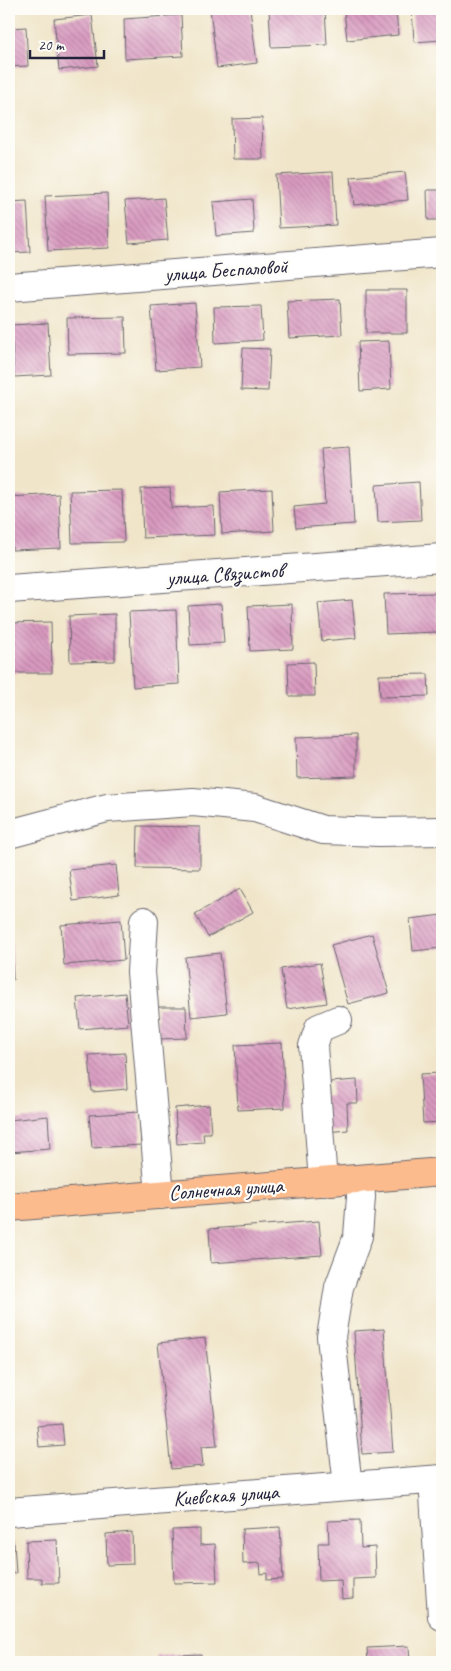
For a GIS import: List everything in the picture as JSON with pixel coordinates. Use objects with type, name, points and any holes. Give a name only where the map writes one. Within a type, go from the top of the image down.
[{"type":"main road","name":"Солнечная улица","points":[[9,1206],[442,1172]]},
{"type":"street","name":"улица Беспаловой","points":[[9,287],[442,253]]},
{"type":"street","name":"улица Связистов","points":[[9,589],[442,558]]},
{"type":"street","points":[[9,834],[107,808],[193,802],[255,808],[322,830],[379,832],[442,831]]},
{"type":"street","points":[[144,921],[141,972],[160,1195]]},
{"type":"street","points":[[323,1182],[314,1046],[319,1028],[338,1020]]},
{"type":"street","points":[[348,1486],[331,1337],[339,1287],[358,1236],[361,1197],[360,1179]]},
{"type":"street","points":[[438,1479],[442,1616]]},
{"type":"street","name":"Киевская улица","points":[[9,1512],[438,1479]]},
{"type":"building","points":[[210,9],[250,9],[257,63],[217,68]]},
{"type":"building","points":[[269,9],[325,9],[327,45],[271,47]]},
{"type":"building","points":[[344,9],[396,9],[398,35],[347,40]]},
{"type":"building","points":[[412,9],[442,9],[442,40],[414,42]]},
{"type":"building","points":[[92,15],[98,66],[59,70],[54,19]]},
{"type":"building","points":[[181,15],[183,56],[125,59],[124,19]]},
{"type":"building","points":[[26,27],[28,66],[9,67],[9,28]]},
{"type":"building","points":[[262,118],[263,159],[233,159],[232,119]]},
{"type":"building","points":[[333,172],[336,225],[279,228],[276,175]]},
{"type":"building","points":[[405,172],[408,200],[354,205],[351,177]]},
{"type":"building","points":[[427,190],[442,190],[442,220],[428,220]]},
{"type":"building","points":[[107,193],[109,248],[48,251],[45,196]]},
{"type":"building","points":[[164,198],[168,240],[129,243],[125,201]]},
{"type":"building","points":[[252,199],[254,233],[216,236],[213,202]]},
{"type":"building","points":[[27,201],[30,252],[9,253],[9,202]]},
{"type":"building","points":[[366,290],[407,290],[407,333],[366,333]]},
{"type":"building","points":[[340,299],[342,335],[289,338],[287,301]]},
{"type":"building","points":[[195,303],[200,367],[156,370],[151,306]]},
{"type":"building","points":[[261,306],[263,340],[215,343],[214,307]]},
{"type":"building","points":[[125,317],[126,353],[68,354],[67,318]]},
{"type":"building","points":[[48,323],[51,375],[14,377],[11,325]]},
{"type":"building","points":[[389,341],[391,389],[360,391],[358,342]]},
{"type":"building","points":[[243,348],[270,349],[268,391],[241,390]]},
{"type":"building","points":[[349,447],[354,524],[296,528],[294,507],[325,504],[321,449]]},
{"type":"building","points":[[419,482],[421,520],[378,522],[376,485]]},
{"type":"building","points":[[170,488],[171,508],[214,506],[215,535],[143,538],[141,489]]},
{"type":"building","points":[[272,489],[274,531],[222,534],[220,492]]},
{"type":"building","points":[[122,490],[124,542],[72,543],[70,491]]},
{"type":"building","points":[[59,494],[61,548],[12,550],[9,497]]},
{"type":"building","points":[[437,593],[438,632],[386,634],[384,594]]},
{"type":"building","points":[[352,600],[356,638],[322,641],[318,603]]},
{"type":"building","points":[[221,604],[224,643],[190,645],[188,606]]},
{"type":"building","points":[[292,604],[293,649],[250,651],[248,606]]},
{"type":"building","points":[[176,610],[179,684],[133,687],[129,612]]},
{"type":"building","points":[[115,614],[115,661],[70,662],[69,616]]},
{"type":"building","points":[[51,622],[52,673],[9,673],[9,623]]},
{"type":"building","points":[[314,662],[315,696],[289,696],[288,663]]},
{"type":"building","points":[[428,674],[429,696],[380,697],[379,675]]},
{"type":"building","points":[[356,735],[356,776],[297,778],[296,737]]},
{"type":"building","points":[[138,826],[200,827],[200,869],[137,868]]},
{"type":"building","points":[[116,865],[119,895],[73,901],[69,870]]},
{"type":"building","points":[[240,889],[253,912],[208,937],[195,914]]},
{"type":"building","points":[[442,915],[442,948],[413,951],[410,919]]},
{"type":"building","points":[[121,920],[124,960],[64,965],[61,925]]},
{"type":"building","points":[[9,934],[11,934],[13,980],[9,980]]},
{"type":"building","points":[[372,934],[389,993],[348,1004],[331,945]]},
{"type":"building","points":[[220,953],[227,1013],[191,1017],[185,957]]},
{"type":"building","points":[[320,963],[327,1003],[287,1009],[281,969]]},
{"type":"building","points":[[125,993],[128,1025],[80,1029],[77,998]]},
{"type":"building","points":[[157,1007],[186,1007],[187,1038],[158,1039]]},
{"type":"building","points":[[282,1043],[285,1108],[238,1110],[235,1045]]},
{"type":"building","points":[[125,1053],[127,1089],[92,1092],[89,1055]]},
{"type":"building","points":[[442,1073],[442,1122],[423,1123],[420,1074]]},
{"type":"building","points":[[357,1080],[358,1103],[347,1103],[348,1130],[325,1132],[323,1095],[331,1095],[330,1082]]},
{"type":"building","points":[[209,1105],[211,1133],[203,1133],[204,1142],[177,1144],[175,1108]]},
{"type":"building","points":[[139,1112],[141,1145],[92,1148],[89,1115]]},
{"type":"building","points":[[48,1116],[50,1149],[9,1152],[9,1120]]},
{"type":"building","points":[[319,1221],[322,1255],[211,1263],[209,1229]]},
{"type":"building","points":[[384,1329],[393,1452],[362,1454],[354,1331]]},
{"type":"building","points":[[205,1338],[217,1446],[201,1447],[203,1466],[171,1469],[158,1343]]},
{"type":"building","points":[[62,1424],[64,1445],[39,1447],[37,1426]]},
{"type":"building","points":[[360,1520],[361,1548],[375,1547],[376,1578],[353,1579],[353,1598],[342,1599],[341,1580],[319,1581],[318,1543],[329,1543],[328,1521]]},
{"type":"building","points":[[280,1527],[283,1579],[267,1580],[267,1573],[261,1574],[260,1563],[243,1564],[242,1529]]},
{"type":"building","points":[[200,1529],[200,1545],[215,1544],[217,1582],[174,1583],[172,1530]]},
{"type":"building","points":[[132,1532],[133,1564],[107,1565],[106,1534]]},
{"type":"building","points":[[57,1540],[59,1583],[42,1583],[42,1578],[27,1578],[26,1541]]},
{"type":"building","points":[[9,1543],[14,1543],[16,1573],[9,1574]]},
{"type":"building","points":[[409,1646],[410,1662],[368,1662],[367,1648]]},
{"type":"building","points":[[201,1654],[202,1662],[157,1662],[157,1656]]}]
